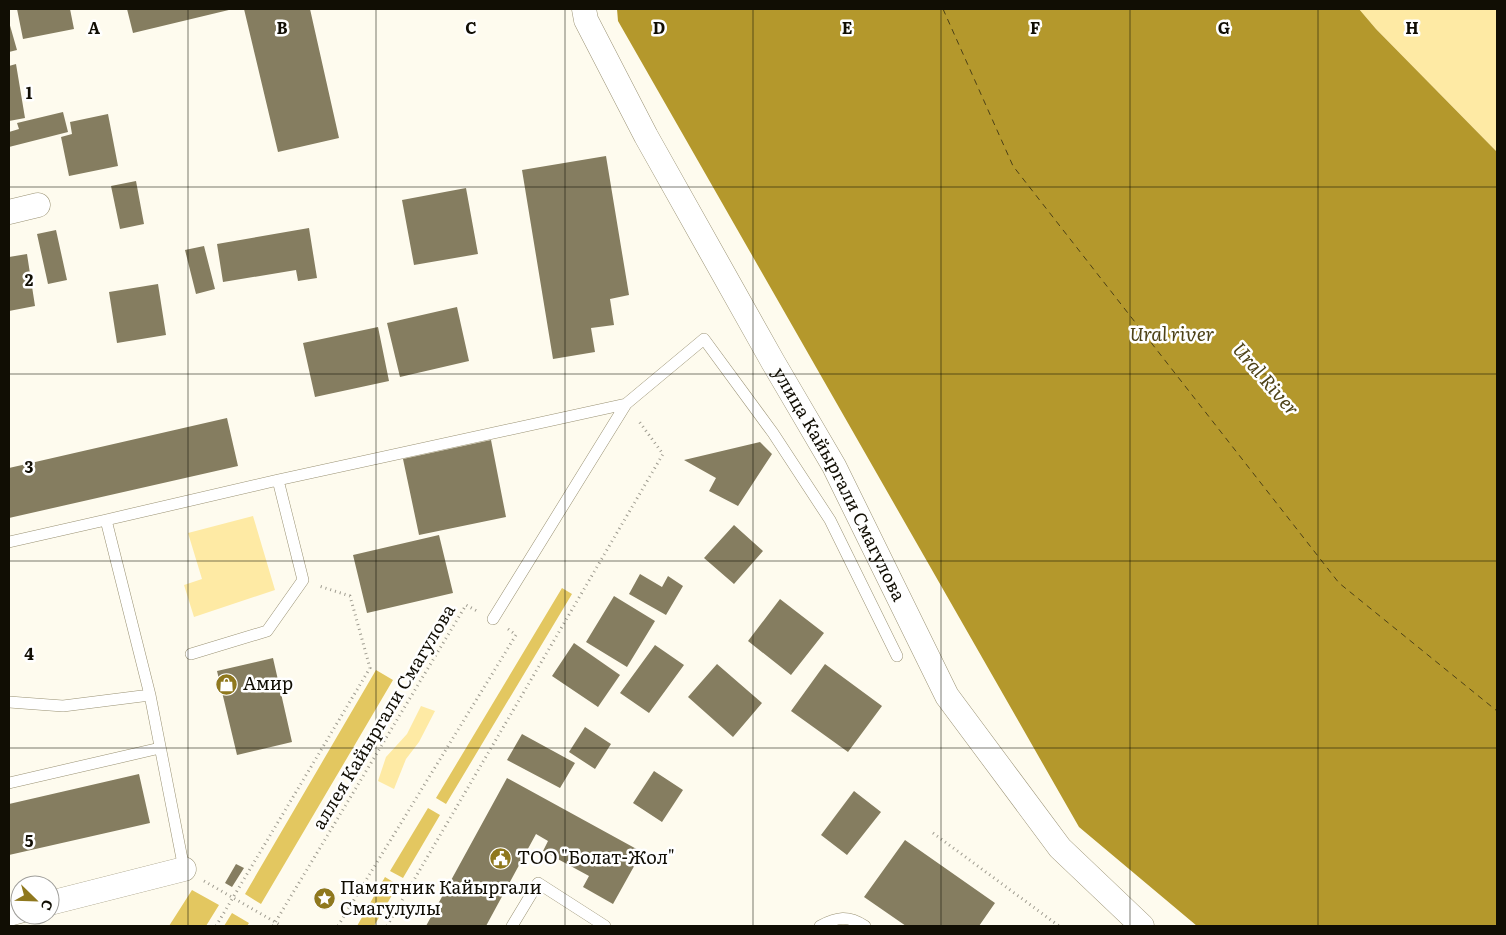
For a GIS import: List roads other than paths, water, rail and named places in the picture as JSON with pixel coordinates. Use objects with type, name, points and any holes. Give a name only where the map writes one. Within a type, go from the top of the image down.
[{"type":"street","name":"улица Кайыргали Смагулова","points":[[584,9],[586,20],[646,136],[773,362],[834,466],[947,696],[1060,848],[1142,926]]},
{"type":"street","points":[[9,212],[38,205]]},
{"type":"street","points":[[60,901],[184,869]]},
{"type":"lane","points":[[493,619],[626,404],[704,339],[773,433],[830,520],[897,656]]},
{"type":"lane","points":[[9,542],[278,480],[626,404]]},
{"type":"lane","points":[[191,654],[267,631],[303,580],[278,480]]},
{"type":"lane","points":[[106,520],[150,695],[184,869]]},
{"type":"lane","points":[[9,702],[62,706],[150,695]]},
{"type":"lane","points":[[9,783],[160,748]]},
{"type":"lane","points":[[512,926],[538,884],[605,926]]},
{"type":"lane","points":[[820,926],[841,918],[855,920],[865,926]]},
{"type":"water","name":"Ural river","points":[[617,9],[1359,9],[1376,29],[1497,152],[1497,926],[1197,926],[1079,827],[618,21]]},
{"type":"place","name":"Амир","points":[[227,684]]},
{"type":"place","name":"ТОО \"Болат-Жол\"","points":[[501,858]]},
{"type":"place","name":"Памятник Кайыргали Смагулулы","points":[[324,898]]},
{"type":"water label","name":"Ural River","points":[[1266,379]]}]
